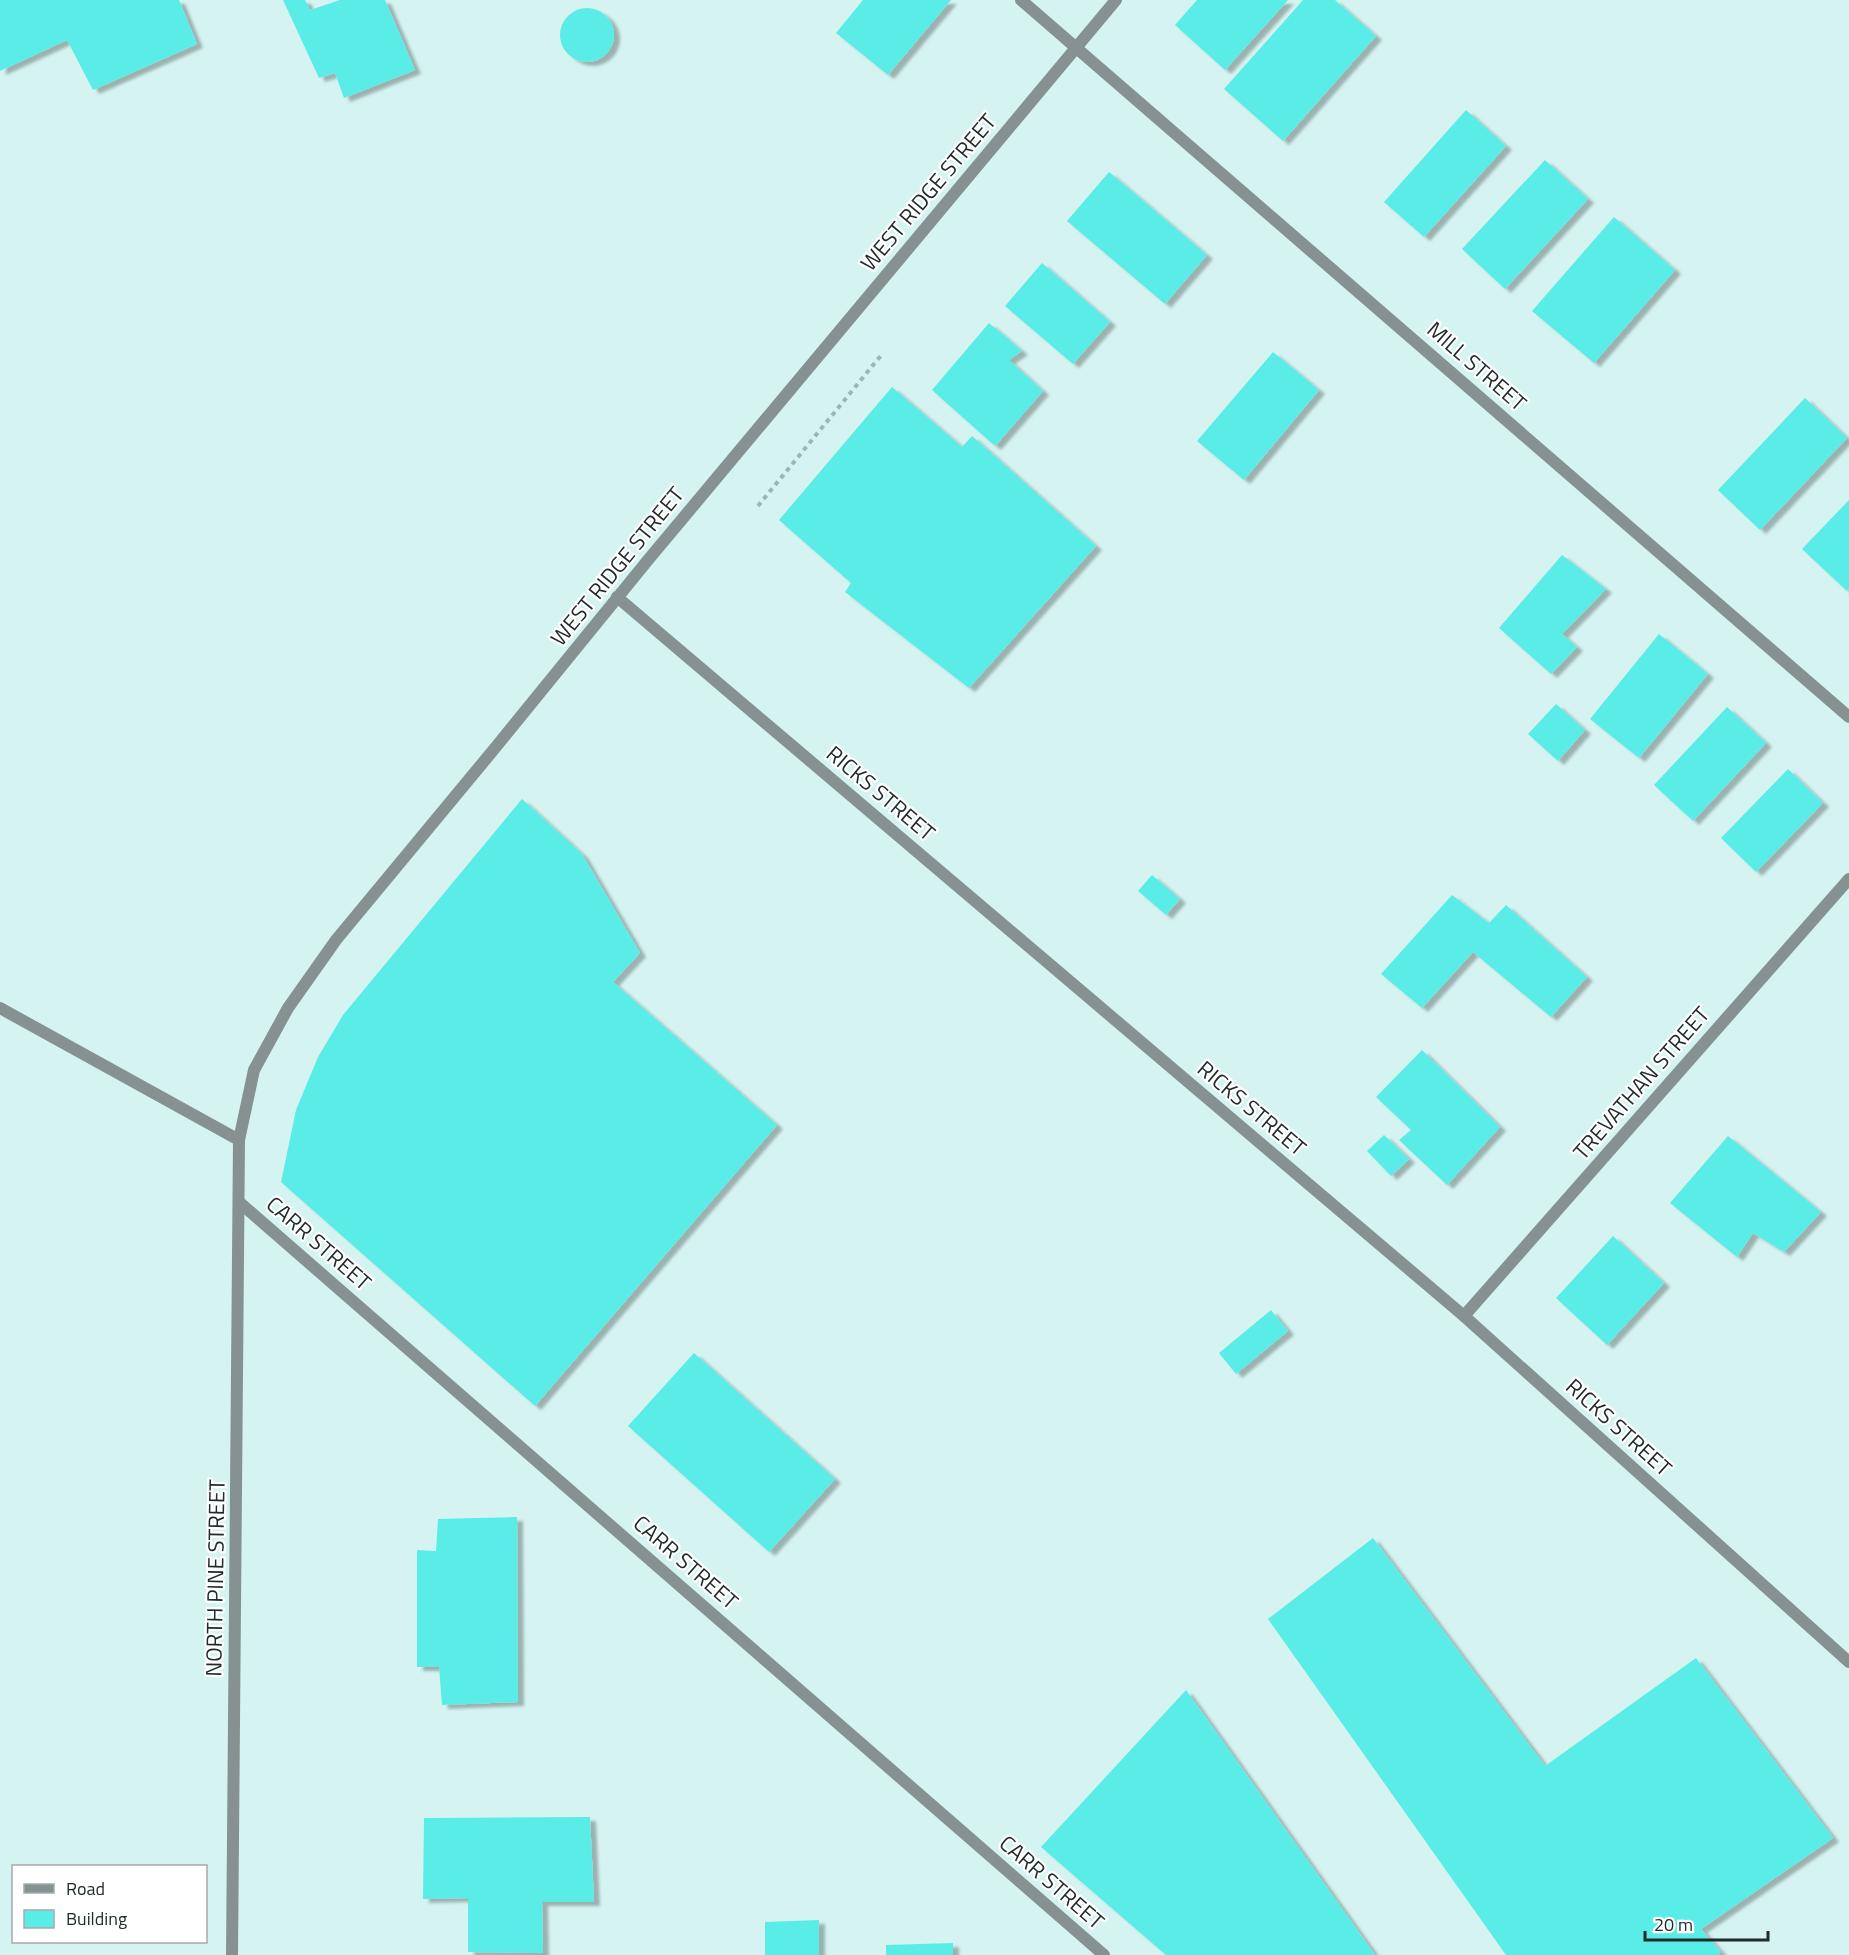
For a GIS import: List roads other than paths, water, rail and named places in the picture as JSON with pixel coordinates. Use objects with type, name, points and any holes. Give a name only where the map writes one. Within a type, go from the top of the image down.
[{"type":"street","name":"MILL STREET","points":[[1021,0],[1849,717]]},
{"type":"street","name":"WEST RIDGE STREET","points":[[239,1202],[239,1140],[254,1070],[288,1008],[336,940],[617,597],[1116,0]]},
{"type":"street","name":"RICKS STREET","points":[[617,597],[1464,1316],[1849,1662]]},
{"type":"street","name":"TREVATHAN STREET","points":[[1464,1316],[1849,879]]},
{"type":"street","points":[[0,1008],[239,1140]]},
{"type":"street","name":"NORTH PINE STREET","points":[[232,1955],[239,1202]]},
{"type":"street","name":"CARR STREET","points":[[239,1202],[1104,1955]]}]
